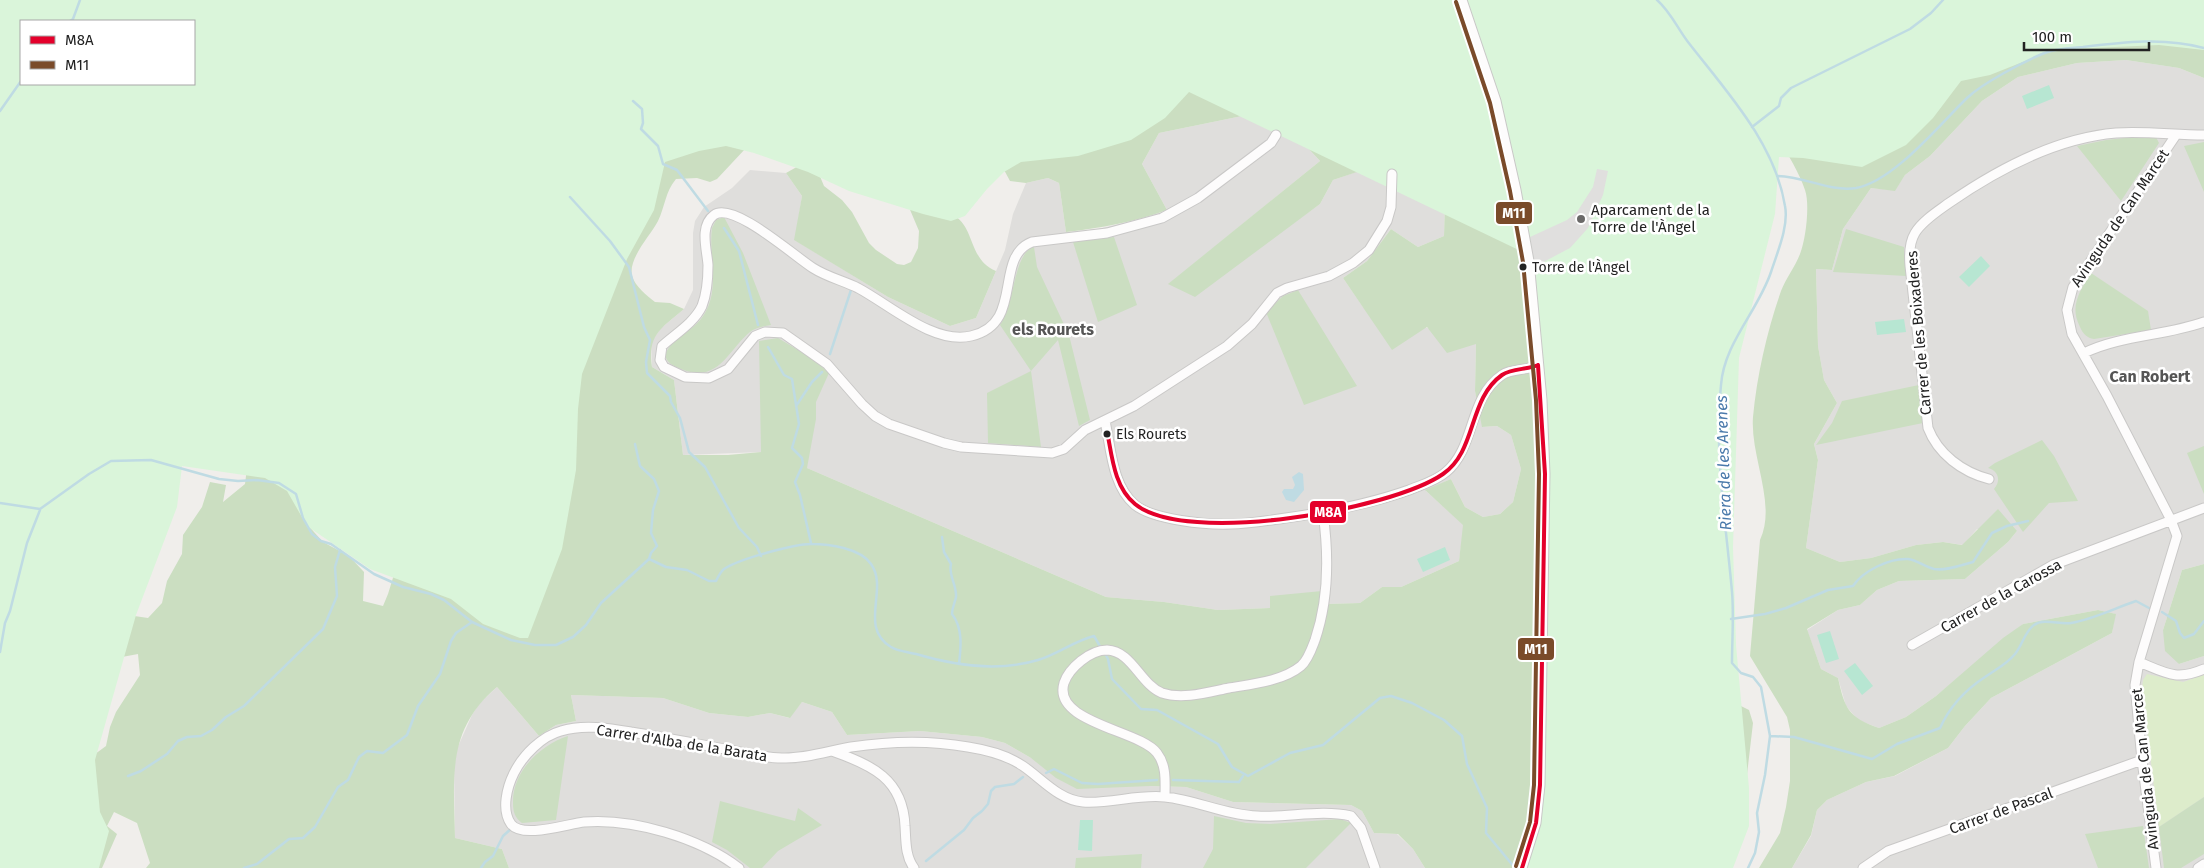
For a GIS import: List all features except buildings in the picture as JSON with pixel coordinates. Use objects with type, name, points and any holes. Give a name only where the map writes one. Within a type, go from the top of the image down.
[{"type":"street","points":[[1462,0],[1496,102],[1516,190],[1529,261],[1538,365],[1545,474],[1542,706],[1538,813],[1522,868]]},
{"type":"street","name":"Carrer de les Boixaderes","points":[[1989,479],[1960,467],[1935,443],[1928,428],[1910,266],[1910,245],[1915,232],[1942,208],[1997,172],[2054,148],[2084,139],[2116,133],[2204,135]]},
{"type":"street","points":[[1276,135],[1271,143],[1198,198],[1162,218],[1107,233],[1025,244],[1018,251],[1014,259],[1006,300],[998,319],[986,331],[969,337],[940,334],[916,323],[859,289],[814,269],[744,219],[730,212],[715,214],[709,219],[705,236],[706,295],[701,308],[692,320],[662,346],[659,354],[660,360],[664,367],[674,373],[685,377],[709,378],[728,369],[755,336],[765,332],[783,334],[828,364],[875,416],[944,444],[960,447],[1052,454],[1064,450],[1085,430],[1134,406],[1227,346],[1252,324],[1277,293],[1287,288],[1329,276],[1353,263],[1369,250],[1387,221],[1391,207],[1392,174]]},
{"type":"street","name":"Avinguda de Can Marcet","points":[[2156,868],[2134,685],[2139,662],[2177,536],[2172,520],[2069,326],[2067,310],[2070,294],[2078,280],[2176,135]]},
{"type":"street","points":[[2084,353],[2102,344],[2190,327],[2204,322]]},
{"type":"street","points":[[1105,421],[1120,484],[1134,504],[1149,512],[1216,524],[1252,523],[1324,513],[1384,498],[1436,479],[1447,471],[1464,446],[1475,413],[1489,388],[1503,374],[1530,369],[1538,365]]},
{"type":"street","name":"Carrer de la Carossa","points":[[1912,645],[2052,565],[2204,508]]},
{"type":"street","points":[[1165,797],[1164,768],[1156,751],[1073,710],[1063,694],[1068,676],[1080,663],[1095,653],[1107,650],[1114,651],[1126,658],[1152,688],[1164,693],[1179,695],[1234,688],[1292,673],[1303,665],[1307,658],[1321,619],[1326,586],[1328,552],[1324,513]]},
{"type":"street","points":[[2139,662],[2172,675],[2185,676],[2204,669]]},
{"type":"street","name":"Carrer d'Alba de la Barata","points":[[739,868],[698,844],[666,834],[617,823],[605,821],[576,823],[529,832],[517,830],[510,823],[506,807],[510,780],[517,768],[535,747],[558,731],[571,728],[610,729],[769,757],[798,757],[832,751]]},
{"type":"street","points":[[832,751],[896,742],[967,746],[988,750],[1008,757],[1022,765],[1048,786],[1064,796],[1080,802],[1165,797],[1241,815],[1277,816],[1324,813],[1351,816],[1361,828],[1375,868]]},
{"type":"street","points":[[832,751],[868,765],[879,772],[893,786],[902,809],[909,858],[914,868]]},
{"type":"street","name":"Carrer de Pascal","points":[[1863,868],[1888,851],[2142,760]]},
{"type":"street","points":[[2198,868],[2204,864]]},
{"type":"shaded area","points":[[2126,60],[2179,68],[2204,78],[2204,564],[2182,570],[2163,630],[2179,664],[2204,656],[2204,868],[1792,868],[1811,836],[1817,810],[1827,800],[1866,782],[1895,776],[1948,748],[1991,698],[2112,633],[2115,614],[2098,610],[2023,624],[1936,696],[1906,717],[1879,728],[1858,720],[1846,706],[1838,678],[1821,669],[1807,630],[1838,610],[1860,605],[1877,590],[1899,581],[1965,579],[2008,542],[2017,531],[1977,529],[1963,545],[1943,542],[1916,545],[1871,558],[1840,562],[1806,548],[1818,460],[1814,444],[1837,403],[1824,380],[1818,346],[1816,269],[1832,270],[1843,229],[1871,188],[1895,190],[1905,175],[1930,156],[1982,101],[2018,77],[2077,63]]},
{"type":"shaded area","points":[[1247,115],[1294,133],[1320,161],[1169,284],[1264,244],[1320,204],[1333,180],[1408,154],[1445,202],[1444,236],[1418,247],[1391,229],[1367,261],[1343,278],[1363,307],[1476,344],[1475,391],[1483,427],[1497,426],[1511,435],[1521,469],[1513,502],[1500,514],[1483,517],[1465,507],[1451,479],[1426,491],[1464,525],[1459,561],[1401,587],[1382,587],[1360,603],[1327,604],[1270,596],[1270,608],[1218,610],[1164,602],[1106,597],[807,468],[761,452],[683,455],[674,380],[652,367],[651,343],[660,329],[684,309],[693,290],[693,233],[695,221],[704,207],[732,188],[750,170],[786,173],[802,196],[795,240],[888,297],[950,326],[976,318],[1005,250],[1013,214],[1026,183],[1048,178],[1059,183],[1066,232],[1098,229],[1140,219],[1167,210],[1142,164],[1159,133]]},
{"type":"shaded area","name":"Aparcament de la Torre de l'Àngel","points":[[1597,169],[1608,171],[1603,195],[1588,228],[1570,248],[1534,267],[1530,237],[1567,220],[1577,212],[1593,187]]},
{"type":"shaded area","points":[[497,687],[539,736],[556,725],[576,721],[571,695],[663,698],[709,713],[748,717],[770,713],[789,718],[802,702],[832,712],[847,735],[920,731],[982,737],[1005,743],[1031,758],[1150,786],[1186,787],[1233,802],[1351,805],[1362,811],[1374,833],[1397,834],[1413,849],[1425,868],[509,868],[502,849],[455,838],[454,766],[456,751],[479,704]]},
{"type":"green space","points":[[0,0],[400,0],[353,69],[746,148],[717,179],[710,182],[697,178],[676,179],[667,194],[658,221],[633,262],[632,276],[645,294],[655,302],[670,303],[684,309],[658,333],[654,339],[651,356],[652,367],[674,380],[683,455],[728,455],[761,452],[759,341],[778,338],[813,359],[829,373],[816,402],[816,419],[807,468],[1106,597],[1164,602],[1218,610],[1270,608],[1270,596],[1322,591],[1327,604],[1360,603],[1382,587],[1401,587],[1459,561],[1463,525],[1425,490],[1451,479],[1465,507],[1483,517],[1500,514],[1513,502],[1521,469],[1511,435],[1497,426],[1482,427],[1475,391],[1476,344],[1447,353],[1427,327],[1392,350],[1343,278],[1367,261],[1391,229],[1418,247],[1444,236],[1445,202],[1408,155],[1333,180],[1320,204],[1195,297],[1168,284],[1320,161],[1294,133],[1247,115],[1159,133],[1142,164],[1167,210],[1117,224],[1066,232],[1059,183],[1048,178],[1026,183],[1010,181],[1003,168],[1017,122],[1615,0],[1726,342],[1737,704],[1749,710],[1753,723],[1743,809],[1725,868],[1425,868],[1413,849],[1398,834],[1374,833],[1362,811],[1351,805],[1233,802],[1186,787],[1150,786],[1077,789],[1056,778],[1031,758],[1005,743],[982,737],[920,731],[847,735],[832,712],[802,702],[790,718],[770,713],[748,717],[709,713],[663,698],[571,695],[576,721],[556,725],[539,736],[497,687],[481,703],[469,720],[461,738],[456,756],[454,775],[455,838],[502,849],[509,868],[146,868],[150,863],[137,823],[114,812],[107,826],[117,834],[102,868],[0,868],[0,801],[17,193]],"holes":[[[202,428],[247,468],[245,484],[223,502],[226,485],[210,482],[202,507],[183,535],[182,554],[167,581],[162,603],[148,618],[114,613],[103,598]],[[305,522],[396,568],[383,606],[363,601],[364,572],[349,556],[323,542]],[[138,654],[140,675],[116,712],[110,727],[106,746],[91,757],[122,657]]]},
{"type":"green space","points":[[0,0],[2204,0],[2204,50],[2159,45],[2071,49],[2045,53],[1990,75],[1961,81],[1933,118],[1906,145],[1862,167],[1803,158],[1779,157],[1775,214],[1739,358],[1733,547],[1736,645],[1749,788],[1749,826],[1733,868],[1524,868],[1535,840],[1547,483],[1531,256],[1189,92],[1165,118],[1131,140],[1078,156],[1021,162],[1004,172],[965,216],[951,221],[849,191],[808,172],[754,153],[726,146],[699,151],[665,162],[654,210],[627,259],[582,374],[578,409],[576,470],[562,549],[528,638],[520,638],[483,624],[451,599],[370,569],[307,526],[287,491],[265,478],[182,466],[177,507],[136,615],[95,760],[100,812],[109,831],[99,868],[0,868]]},
{"type":"green space","points":[[2204,0],[2204,78],[2179,68],[2126,60],[2077,63],[2018,77],[1982,101],[1930,156],[1905,175],[1895,191],[1871,188],[1843,229],[1832,270],[1816,269],[1818,346],[1824,380],[1837,403],[1814,444],[1818,460],[1806,548],[1840,562],[1871,558],[1916,545],[1943,542],[1962,545],[1998,509],[2017,531],[2008,542],[1965,579],[1899,581],[1877,590],[1860,605],[1838,610],[1807,629],[1821,669],[1838,678],[1846,705],[1854,716],[1879,728],[1906,717],[1936,696],[2003,638],[2023,624],[2098,610],[2116,614],[2112,633],[1991,698],[1948,748],[1894,776],[1866,782],[1827,800],[1817,810],[1811,835],[1792,868],[1759,868],[1780,833],[1786,807],[1790,781],[1790,730],[1787,717],[1750,656],[1760,540],[1766,511],[1755,448],[1753,417],[1757,385],[1767,337],[1781,291],[1802,248],[1806,231],[1807,212],[1803,183],[1779,139]]},
{"type":"green space","points":[[2049,85],[2054,98],[2027,109],[2022,96]]},
{"type":"green space","points":[[2134,137],[2156,137],[2159,143],[2121,201],[2077,146]]},
{"type":"green space","points":[[2204,142],[2204,192],[2184,146]]},
{"type":"green space","points":[[802,164],[819,174],[824,186],[842,200],[852,212],[869,243],[897,264],[904,265],[911,262],[918,248],[919,231],[908,205],[941,210],[959,219],[969,234],[980,259],[996,271],[976,318],[950,326],[888,297],[794,240],[802,196],[786,173]]},
{"type":"green space","points":[[724,217],[743,253],[771,325],[757,328],[750,332],[713,369],[705,372],[694,372],[681,369],[669,362],[665,355],[676,340],[697,324],[707,309],[713,286],[712,228],[716,220]]},
{"type":"green space","points":[[1846,229],[1904,247],[1906,276],[1833,272]]},
{"type":"green space","points":[[1114,237],[1137,305],[1098,322],[1073,242]]},
{"type":"green space","points":[[1034,247],[1037,267],[1069,335],[1090,420],[1079,426],[1058,340],[1031,371],[1000,325],[1009,305],[1022,259],[1027,251]]},
{"type":"green space","points":[[1981,256],[1990,266],[1969,287],[1959,277]]},
{"type":"green space","points":[[2091,273],[2148,311],[2151,330],[2094,339],[2089,338],[2081,329],[2077,319],[2076,305],[2080,292]]},
{"type":"green space","points":[[1298,290],[1357,386],[1304,405],[1266,312],[1283,296]]},
{"type":"green space","points":[[1904,319],[1906,332],[1877,335],[1875,322]]},
{"type":"green space","points":[[1031,371],[1041,447],[988,443],[987,393]]},
{"type":"green space","points":[[1919,385],[1923,423],[1816,445],[1832,423],[1842,401]]},
{"type":"green space","points":[[2042,440],[2054,456],[2078,501],[2049,503],[2023,532],[1994,489],[1998,483],[1997,474],[1988,468]]},
{"type":"green space","points":[[2204,446],[2204,494],[2187,453]]},
{"type":"green space","points":[[1445,547],[1450,560],[1423,572],[1417,559]]},
{"type":"green space","points":[[2204,564],[2204,656],[2179,664],[2165,651],[2163,630],[2182,570]]},
{"type":"green space","points":[[1830,631],[1839,659],[1826,663],[1817,635]]},
{"type":"green space","points":[[1855,663],[1873,686],[1862,695],[1844,671]]},
{"type":"green space","points":[[2147,674],[2183,682],[2204,675],[2204,797],[2159,827],[2142,690],[2143,680]]},
{"type":"green space","points":[[568,736],[556,820],[522,823],[513,809],[517,781],[530,761],[538,753],[547,746]]},
{"type":"green space","points":[[2204,797],[2204,854],[2181,868],[2164,868],[2159,827]]},
{"type":"green space","points":[[720,801],[795,821],[798,808],[822,825],[778,851],[762,868],[750,868],[727,850],[712,842]]},
{"type":"green space","points":[[1214,816],[1246,823],[1270,824],[1340,819],[1351,823],[1306,868],[1203,868],[1213,849]]},
{"type":"green space","points":[[1080,820],[1093,820],[1092,851],[1078,850]]},
{"type":"green space","points":[[2143,826],[2149,868],[2098,868],[2085,834]]},
{"type":"green space","points":[[1142,854],[1141,868],[1075,868],[1076,858]]},
{"type":"water","points":[[1299,472],[1303,474],[1304,490],[1294,502],[1286,500],[1282,492],[1284,489],[1293,489],[1295,485],[1292,477]]},
{"type":"waterway","points":[[72,20],[80,0]]},
{"type":"waterway","name":"Riera de les Arenes","points":[[1657,0],[1666,9],[1688,42],[1733,99],[1760,139],[1780,183],[1786,214],[1784,231],[1771,272],[1728,355],[1723,370],[1719,411],[1720,463],[1733,601],[1732,663],[1741,673],[1753,677],[1761,687],[1770,736],[1765,775],[1757,813],[1759,832],[1755,853],[1748,868]]},
{"type":"waterway","points":[[1752,127],[1779,106],[1781,98],[1791,88],[1910,29],[1931,13],[1943,0]]},
{"type":"waterway","points":[[1777,176],[1797,178],[1846,189],[1871,183],[1900,164],[1974,92],[2003,74],[2047,52],[2144,42],[2174,42],[2204,48]]},
{"type":"waterway","points":[[0,111],[20,82]]},
{"type":"waterway","points":[[633,101],[642,109],[643,123],[641,129],[658,146],[663,164],[677,170],[708,211]]},
{"type":"waterway","points":[[570,197],[610,241],[629,267],[644,327],[650,340],[646,362],[647,373],[670,396],[671,402],[680,418],[689,452],[705,467],[739,528],[757,547],[761,556]]},
{"type":"waterway","points":[[724,228],[739,251],[758,325]]},
{"type":"waterway","points":[[830,354],[851,290]]},
{"type":"waterway","points":[[768,347],[784,375],[792,379],[799,424],[792,448],[802,458],[803,464],[795,482],[800,495],[811,543]]},
{"type":"waterway","points":[[796,406],[812,382],[822,372]]},
{"type":"waterway","points":[[635,444],[640,466],[654,479],[659,491],[653,510],[651,533],[657,546],[649,559]]},
{"type":"waterway","points":[[0,503],[40,509],[89,474],[111,461],[151,460],[219,479],[257,480],[279,483],[296,494],[303,518],[312,534],[321,541],[331,544],[374,574],[403,587],[431,594],[444,600],[472,622],[511,640],[535,645],[556,645],[573,637],[586,625],[601,603],[649,559],[666,567],[687,570],[709,581],[716,581],[724,569],[731,565],[780,549],[811,544],[844,548],[860,554],[871,564],[876,574],[877,585],[876,629],[881,639],[896,650],[946,662],[992,667],[1023,664],[1038,660],[1094,636],[1101,648]]},
{"type":"waterway","points":[[0,652],[5,623],[10,611],[27,543],[40,510]]},
{"type":"waterway","points":[[1731,619],[1765,614],[1786,608],[1828,590],[1853,586],[1857,580],[1877,566],[1901,559],[1915,561],[1934,569],[1944,569],[1973,562],[1992,533],[2007,526],[2028,521]]},
{"type":"waterway","points":[[942,537],[944,552],[951,564],[950,568],[956,593],[952,614],[960,631],[959,664]]},
{"type":"waterway","points":[[128,776],[141,771],[167,754],[178,741],[187,737],[201,736],[244,706],[323,629],[337,596],[335,567],[340,550]]},
{"type":"waterway","points":[[1770,736],[1794,737],[1872,759],[1897,744],[1940,728],[1948,713],[1965,693],[2012,658],[2028,631],[2034,625],[2042,622],[2067,623],[2080,621],[2136,601],[2149,608]]},
{"type":"waterway","points":[[2162,612],[2176,621],[2184,638],[2194,634],[2204,621]]},
{"type":"waterway","points":[[244,868],[257,864],[289,839],[303,838],[315,827],[338,787],[348,780],[359,757],[367,751],[383,753],[407,735],[418,706],[440,674],[451,641],[456,633],[472,622]]},
{"type":"waterway","points":[[1104,652],[1108,659],[1112,679],[1141,709],[1157,710],[1218,744],[1232,767],[1248,776],[1290,753],[1323,745],[1380,698],[1391,696],[1412,703],[1444,720],[1462,736],[1467,764],[1487,808],[1486,833],[1515,868]]},
{"type":"waterway","points":[[1046,773],[1054,769],[1082,783],[1098,784],[1157,780]]},
{"type":"waterway","points":[[1173,780],[1239,782],[1243,776]]},
{"type":"waterway","points":[[926,861],[964,830],[973,818],[982,811],[988,804],[991,791],[995,787],[1014,784],[1023,777]]},
{"type":"waterway","points":[[481,868],[493,856],[503,836],[513,827]]},
{"type":"transit line","name":"M11","points":[[1456,2],[1490,103],[1510,191],[1523,262],[1536,400],[1539,474],[1534,785],[1530,822],[1516,866]]},
{"type":"transit line","name":"M8A","points":[[1107,431],[1118,480],[1122,489],[1135,504],[1161,516],[1197,522],[1241,522],[1289,518],[1380,500],[1417,487],[1443,474],[1454,464],[1462,452],[1483,397],[1491,385],[1506,373],[1538,365]]},
{"type":"transit line","name":"M8A","points":[[1522,868],[1536,823],[1540,785],[1545,474],[1538,365]]},
{"type":"place","name":"Aparcament de la Torre de l'Àngel","points":[[1581,219]]},
{"type":"place","name":"Torre de l'Àngel","points":[[1523,267]]},
{"type":"place","name":"Els Rourets","points":[[1107,434]]},
{"type":"district","name":"els Rourets","points":[[1053,329]]},
{"type":"district","name":"Can Robert","points":[[2150,376]]}]
